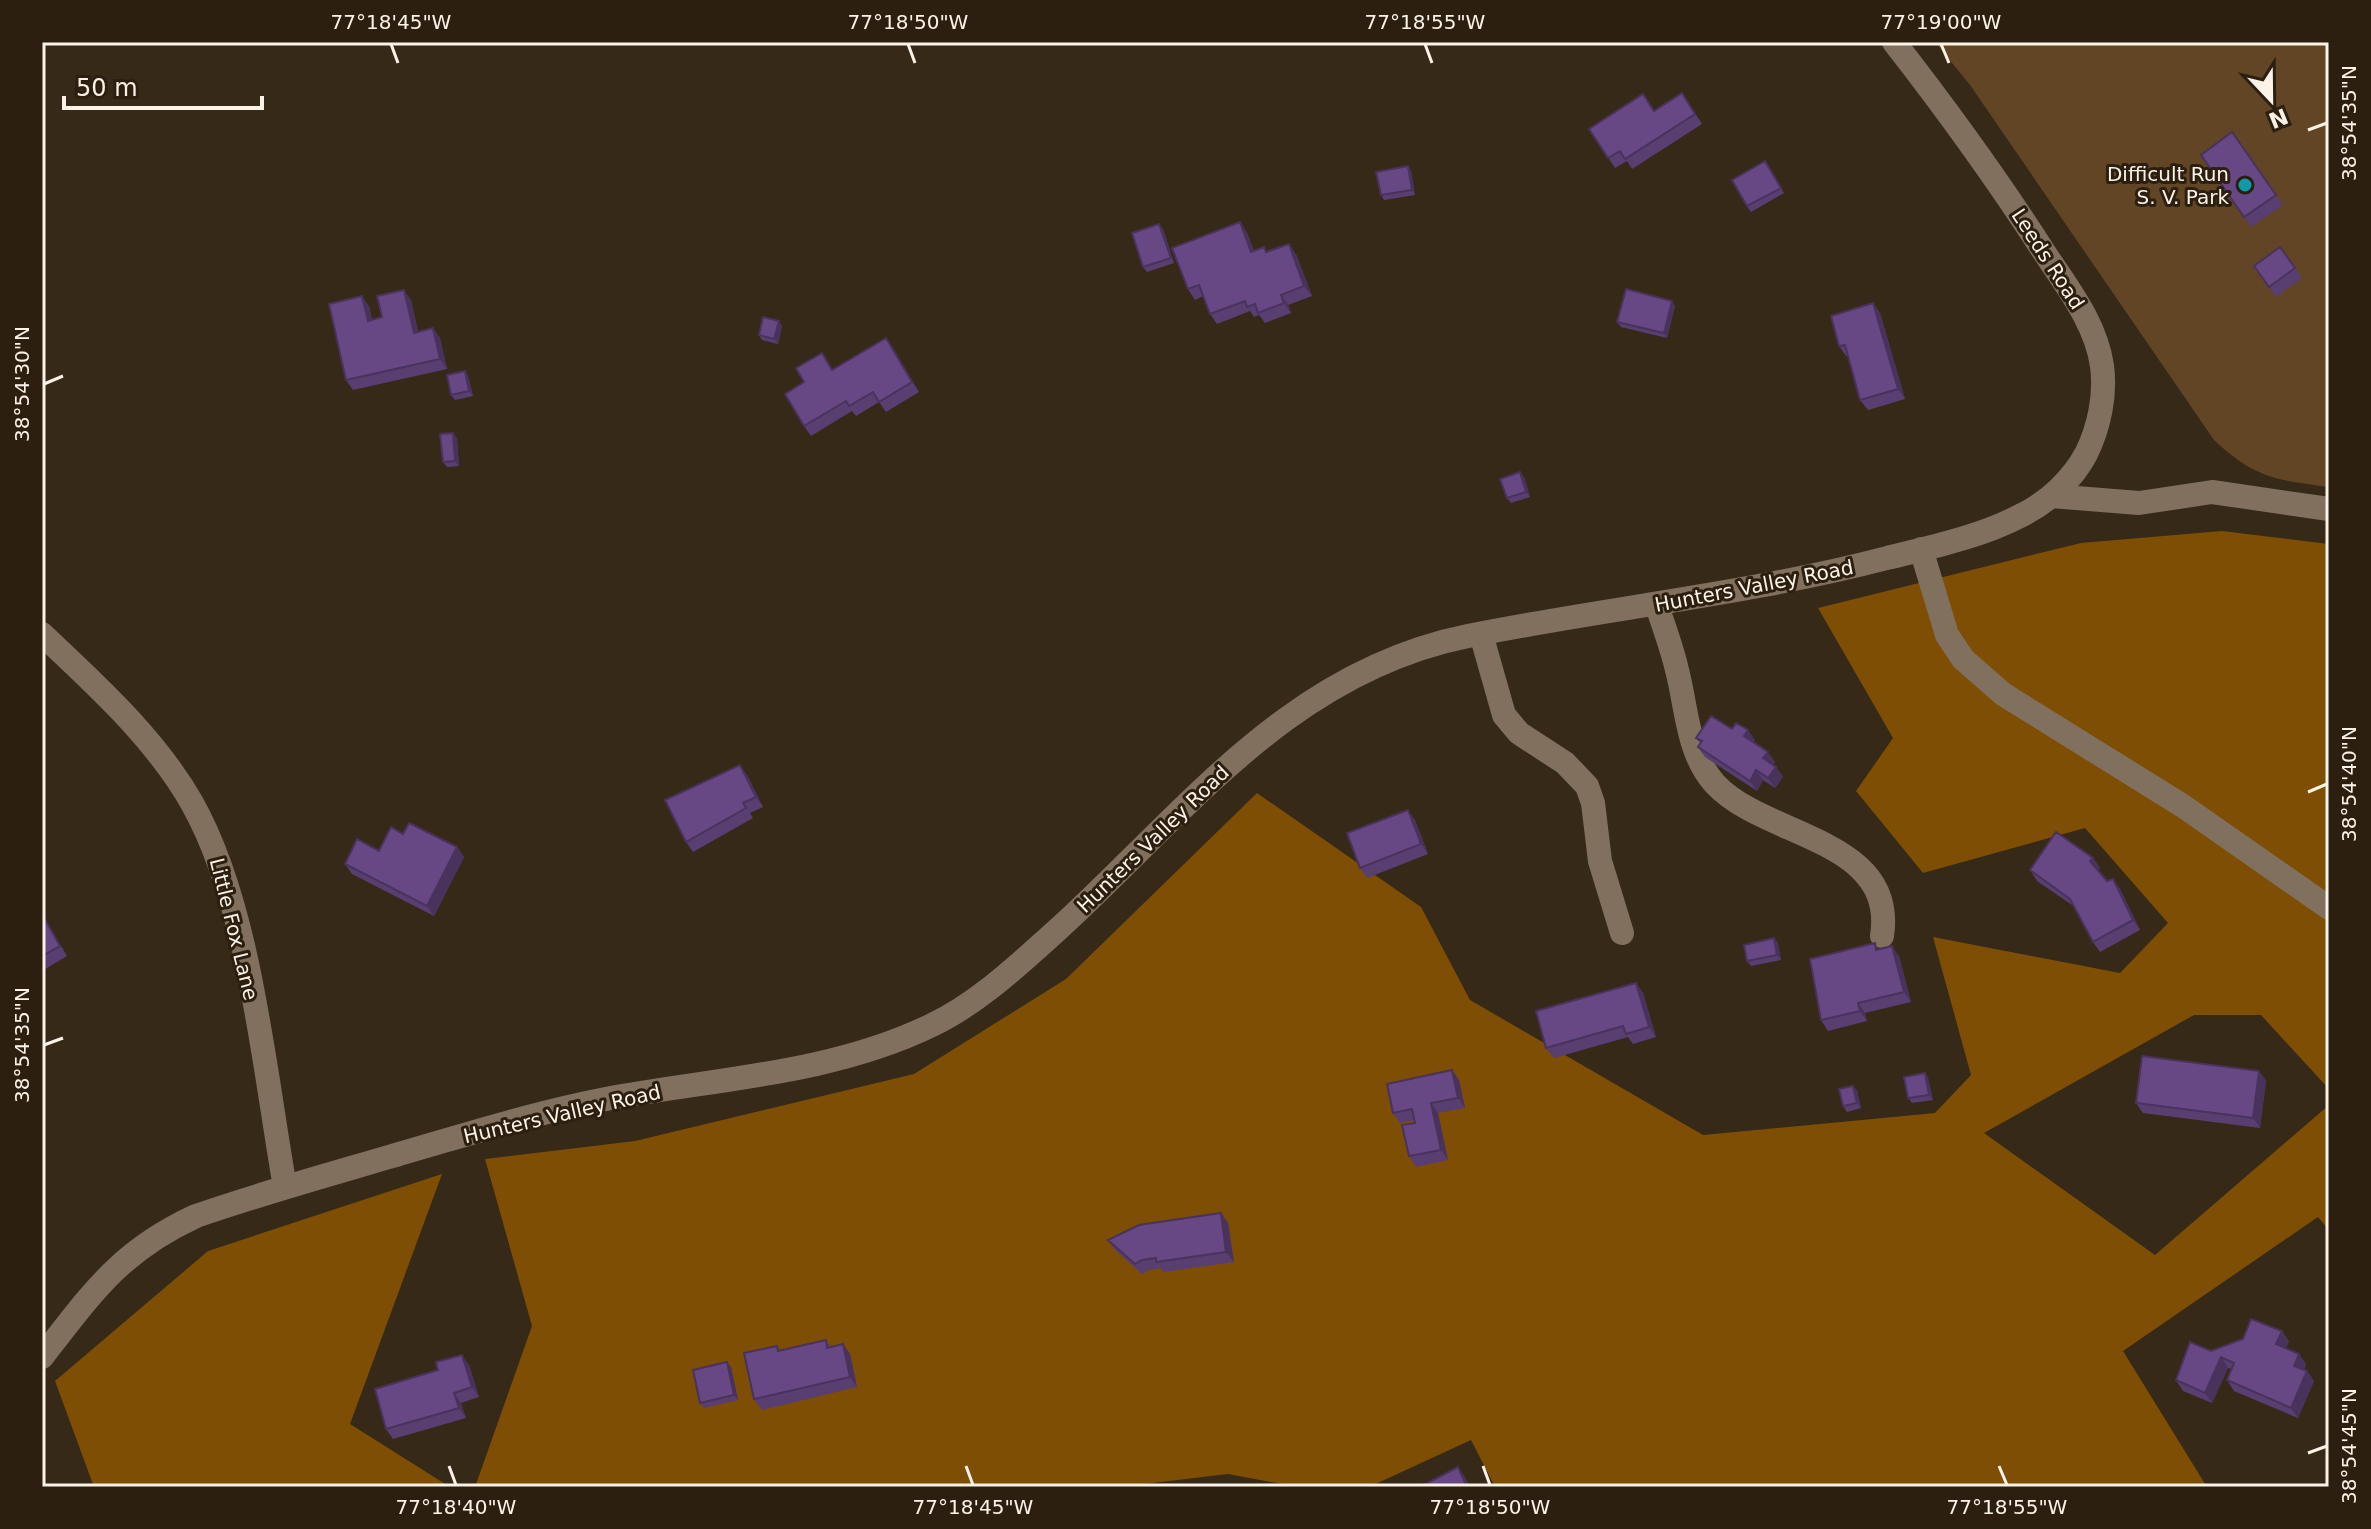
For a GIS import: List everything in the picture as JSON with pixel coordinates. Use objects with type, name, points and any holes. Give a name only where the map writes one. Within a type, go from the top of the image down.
[{"type":"street","name":"Leeds Road","points":[[1894,42],[1998,181],[2081,307],[2095,337],[2102,364],[2103,391],[2097,426],[2086,453],[2071,477],[2051,496]]},
{"type":"street","points":[[2051,496],[2139,503],[2212,492],[2329,509]]},
{"type":"street","name":"Hunters Valley Road","points":[[42,1357],[105,1277],[131,1252],[196,1216],[521,1119],[603,1100],[786,1069],[881,1046],[959,1011],[1015,967],[1283,718],[1364,669],[1416,650],[1481,634],[1657,606],[1848,568],[1984,532],[2026,514],[2051,496]]},
{"type":"street","points":[[1921,549],[1947,635],[1973,668],[2003,694],[2183,806],[2329,908]]},
{"type":"street","points":[[1657,606],[1678,671],[1699,762],[1716,786],[1757,812],[1845,855],[1875,884],[1885,914],[1882,936]]},
{"type":"street","name":"Little Fox Lane","points":[[42,634],[101,689],[147,741],[190,799],[208,834],[225,878],[246,968],[285,1187]]},
{"type":"street","points":[[1481,634],[1504,715],[1519,733],[1565,763],[1587,786],[1593,803],[1600,861],[1622,933]]},
{"type":"shaded area","points":[[1935,42],[2329,42],[2329,487],[2280,479],[2254,470],[2214,440],[1970,85]]},
{"type":"shaded area","points":[[2222,531],[2329,544],[2329,1089],[2261,1015],[2194,1015],[1984,1133],[2155,1255],[2329,1105],[2329,1230],[2318,1217],[2123,1351],[2207,1487],[1495,1487],[1471,1440],[1369,1487],[1298,1487],[1228,1474],[1119,1487],[475,1487],[532,1326],[485,1159],[635,1141],[914,1074],[1066,979],[1257,793],[1421,907],[1470,1000],[1703,1135],[1935,1113],[1971,1075],[1933,937],[2120,973],[2168,923],[2085,828],[1923,873],[1856,791],[1893,738],[1818,608],[2081,543]]},
{"type":"shaded area","points":[[442,1174],[350,1424],[450,1487],[94,1487],[55,1381],[208,1251]]},
{"type":"building","points":[[1682,93],[1695,114],[1625,159],[1620,151],[1608,158],[1589,129],[1643,94],[1654,111]]},
{"type":"building","name":"Difficult Run S. V. Park","points":[[2232,132],[2276,195],[2244,217],[2201,155]]},
{"type":"building","points":[[1765,161],[1781,188],[1747,206],[1732,180]]},
{"type":"building","points":[[1408,166],[1412,190],[1381,195],[1376,172]]},
{"type":"building","points":[[1240,222],[1251,252],[1264,247],[1266,252],[1289,244],[1304,286],[1281,295],[1284,303],[1258,313],[1255,304],[1247,307],[1245,301],[1210,314],[1199,285],[1188,289],[1172,248]]},
{"type":"building","points":[[1159,224],[1171,258],[1143,267],[1132,233]]},
{"type":"building","points":[[2280,247],[2295,268],[2269,287],[2254,266]]},
{"type":"building","points":[[1626,289],[1672,301],[1664,333],[1617,322]]},
{"type":"building","points":[[404,290],[414,333],[433,328],[440,359],[346,380],[329,304],[362,296],[368,321],[382,317],[377,296]]},
{"type":"building","points":[[1873,303],[1898,389],[1860,400],[1845,345],[1839,346],[1831,316]]},
{"type":"building","points":[[763,317],[779,321],[774,339],[759,335]]},
{"type":"building","points":[[886,338],[912,382],[879,402],[873,392],[849,406],[846,401],[804,426],[785,394],[804,382],[796,368],[822,353],[832,370]]},
{"type":"building","points":[[465,371],[469,391],[451,395],[447,375]]},
{"type":"building","points":[[453,433],[455,461],[443,462],[440,434]]},
{"type":"building","points":[[1520,472],[1526,492],[1507,498],[1500,479]]},
{"type":"building","points":[[1711,716],[1732,729],[1736,723],[1748,730],[1744,736],[1768,752],[1763,758],[1776,767],[1768,778],[1756,770],[1750,781],[1698,747],[1702,741],[1696,738]]},
{"type":"building","points":[[740,765],[756,797],[743,803],[746,808],[686,842],[665,800]]},
{"type":"building","points":[[1408,810],[1421,844],[1360,868],[1347,833]]},
{"type":"building","points":[[409,823],[457,847],[427,906],[345,864],[357,839],[379,851],[391,827],[403,834]]},
{"type":"building","points":[[2056,832],[2093,858],[2090,861],[2107,881],[2113,879],[2133,920],[2093,942],[2070,899],[2030,870]]},
{"type":"building","points":[[42,914],[60,946],[42,956]]},
{"type":"building","points":[[1774,938],[1777,955],[1747,961],[1744,945]]},
{"type":"building","points":[[1875,943],[1876,950],[1892,946],[1904,992],[1858,1003],[1860,1011],[1821,1020],[1810,959]]},
{"type":"building","points":[[1636,983],[1649,1027],[1626,1034],[1623,1026],[1546,1048],[1536,1011]]},
{"type":"building","points":[[2142,1056],[2259,1071],[2253,1118],[2136,1103]]},
{"type":"building","points":[[1452,1070],[1458,1098],[1431,1103],[1441,1150],[1409,1156],[1402,1125],[1415,1123],[1412,1109],[1393,1113],[1387,1084]]},
{"type":"building","points":[[1925,1073],[1929,1095],[1908,1098],[1904,1077]]},
{"type":"building","points":[[1853,1086],[1857,1103],[1843,1106],[1839,1089]]},
{"type":"building","points":[[1221,1213],[1226,1252],[1156,1262],[1156,1258],[1135,1264],[1108,1240],[1139,1225]]},
{"type":"building","points":[[2251,1319],[2282,1331],[2276,1344],[2299,1354],[2294,1366],[2307,1371],[2291,1408],[2227,1380],[2234,1363],[2221,1357],[2205,1393],[2176,1380],[2190,1342],[2211,1351],[2243,1339]]},
{"type":"building","points":[[826,1340],[827,1348],[843,1344],[850,1377],[754,1399],[744,1353],[777,1346],[778,1351]]},
{"type":"building","points":[[462,1355],[472,1387],[454,1393],[459,1408],[386,1429],[375,1389],[438,1370],[436,1362]]},
{"type":"building","points":[[727,1362],[734,1395],[700,1403],[693,1370]]},
{"type":"building","points":[[1458,1467],[1467,1487],[1420,1487]]},
{"type":"place","name":"Difficult Run S. V. Park","points":[[2245,185]]}]
